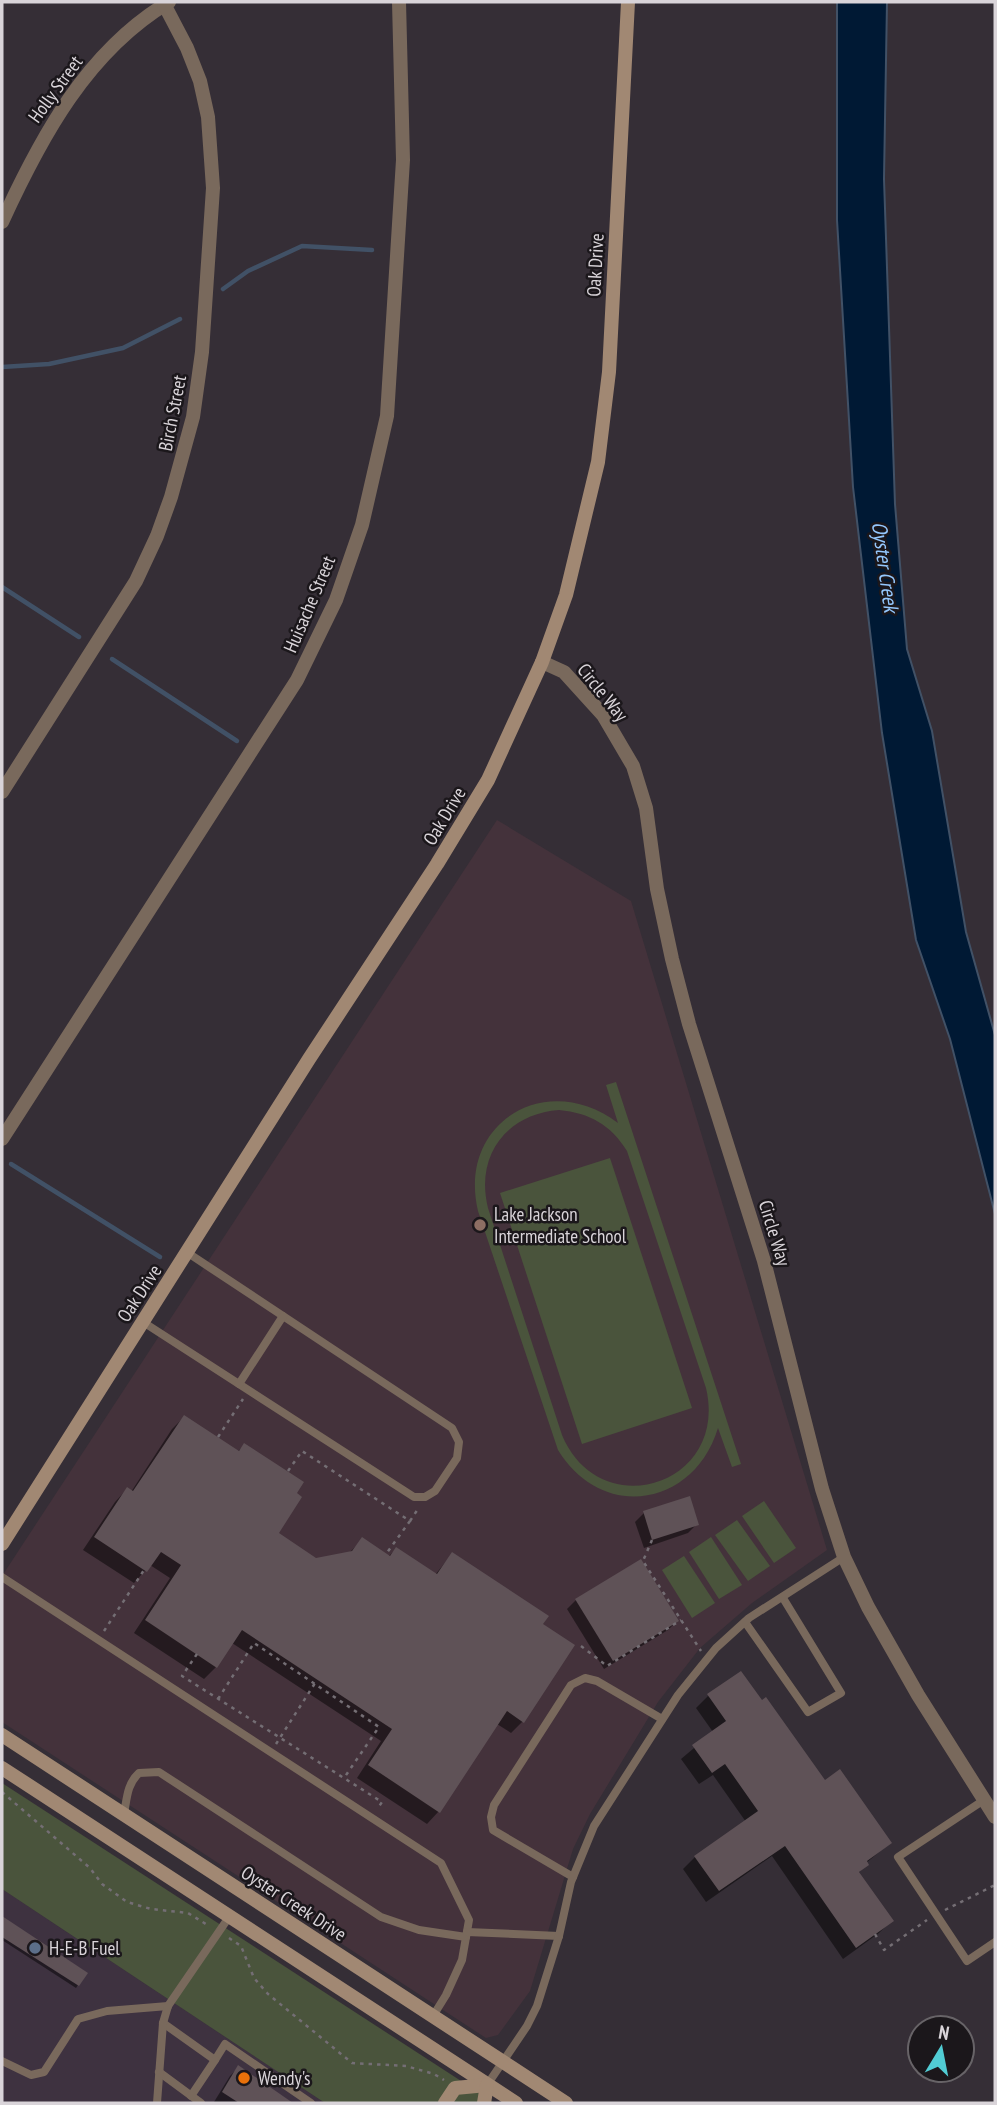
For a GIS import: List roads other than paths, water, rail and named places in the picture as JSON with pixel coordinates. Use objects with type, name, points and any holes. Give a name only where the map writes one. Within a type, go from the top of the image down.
[{"type":"street","name":"Huisache Street","points":[[2,1139],[297,680],[336,600],[362,525],[387,416],[403,160],[399,2]]},
{"type":"street","name":"Oak Drive","points":[[2,1544],[309,1059],[438,864],[488,780],[542,662],[566,596],[598,462],[609,372],[628,2]]},
{"type":"street","name":"Holly Street","points":[[2,222],[34,154],[79,85],[138,22],[167,3]]},
{"type":"street","name":"Birch Street","points":[[2,792],[135,580],[171,497],[193,417],[202,352],[213,188],[208,117],[200,81],[167,3]]},
{"type":"street","name":"Circle Way","points":[[542,662],[564,672],[603,715],[633,766],[646,808],[660,901],[689,1024],[764,1261],[822,1489],[844,1557],[918,1695],[995,1817]]},
{"type":"street","name":"Oyster Creek Drive","points":[[2,1735],[566,2103]]},
{"type":"street","points":[[2,1768],[516,2103]]},
{"type":"street","points":[[445,2103],[455,2088],[487,2085]]},
{"type":"street","points":[[484,2103],[487,2085]]},
{"type":"lane","points":[[143,1322],[414,1497],[425,1497],[435,1491],[457,1458],[459,1442],[452,1427],[188,1253]]},
{"type":"lane","points":[[239,1384],[283,1316]]},
{"type":"lane","points":[[487,2085],[527,2026],[537,2006],[559,1936],[573,1877],[594,1826],[678,1695],[716,1648],[745,1622],[844,1557]]},
{"type":"lane","points":[[2,1577],[441,1863],[469,1920],[462,1960],[433,2016]]},
{"type":"lane","points":[[745,1622],[808,1712],[841,1693],[783,1598]]},
{"type":"lane","points":[[573,1877],[493,1830],[491,1817],[494,1805],[571,1685],[585,1678],[597,1681],[662,1719]]},
{"type":"lane","points":[[124,1814],[132,1779],[139,1773],[159,1772],[381,1917],[419,1930],[467,1935],[559,1936]]},
{"type":"lane","points":[[984,1800],[898,1857],[967,1961],[995,1942]]},
{"type":"lane","points":[[157,2103],[163,2023],[168,2006],[229,1917]]},
{"type":"lane","points":[[2,2060],[31,2075],[44,2072],[78,2019],[107,2011],[168,2006]]},
{"type":"lane","points":[[163,2023],[215,2060]]},
{"type":"lane","points":[[191,2096],[225,2044],[312,2103]]},
{"type":"lane","points":[[159,2072],[201,2103]]},
{"type":"water","name":"Oyster Creek","points":[[837,2],[887,2],[884,179],[895,504],[907,649],[932,731],[966,932],[995,1035],[995,1214],[950,1039],[916,940],[882,733],[853,487],[837,220]]},
{"type":"waterway","points":[[223,289],[248,271],[302,246],[372,250]]},
{"type":"waterway","points":[[2,367],[49,364],[123,348],[180,319]]},
{"type":"waterway","points":[[2,587],[79,637]]},
{"type":"waterway","points":[[112,659],[237,741]]},
{"type":"waterway","points":[[11,1164],[160,1257]]},
{"type":"place","name":"Lake Jackson Intermediate School","points":[[480,1225]]},
{"type":"place","name":"H-E-B Fuel","points":[[35,1948]]},
{"type":"place","name":"Wendy's","points":[[244,2078]]}]
